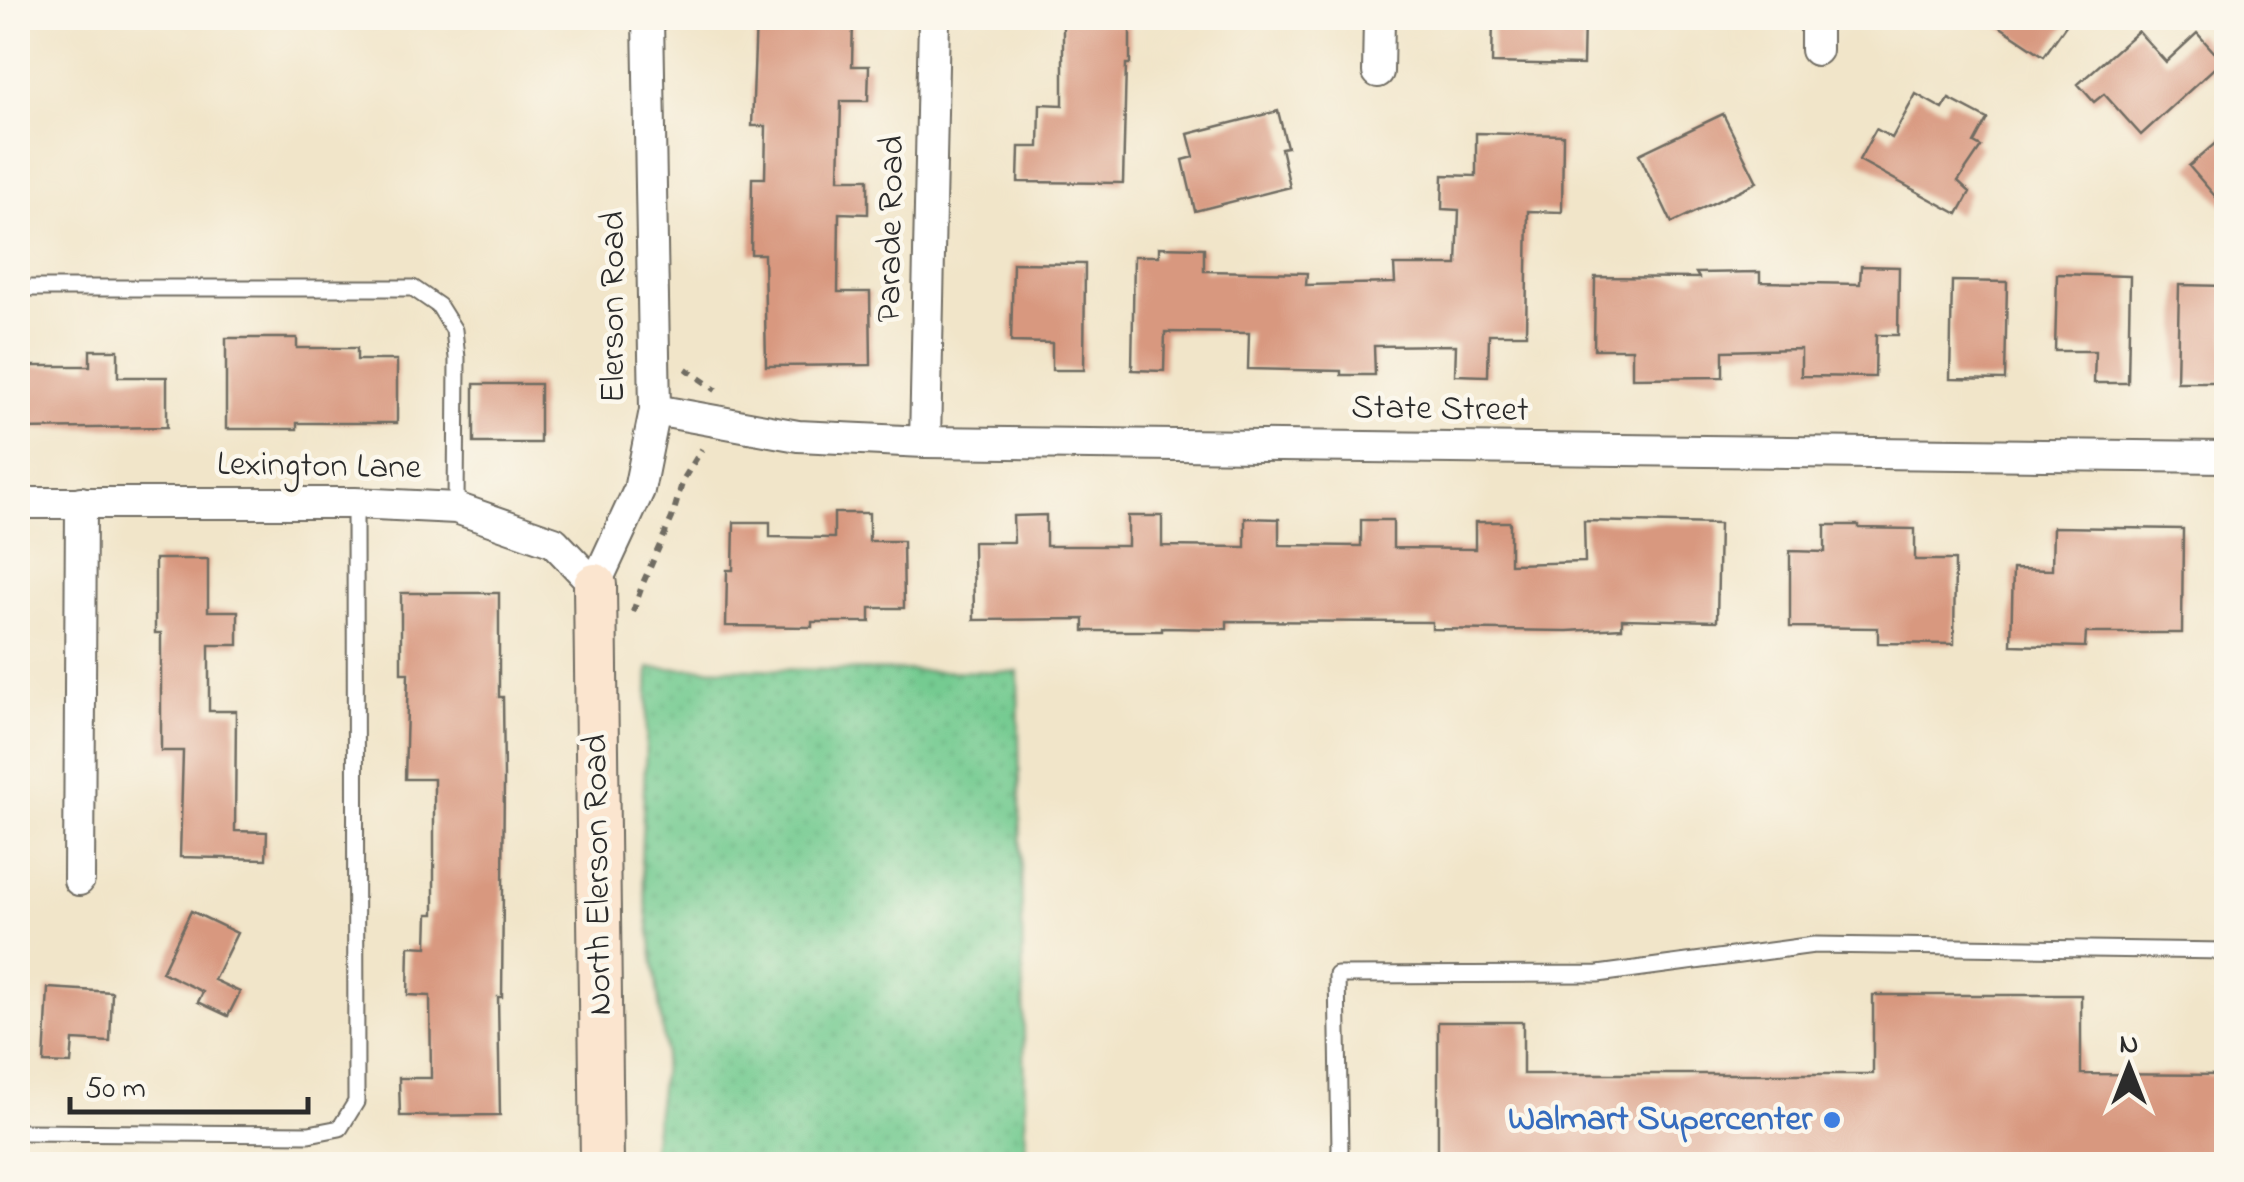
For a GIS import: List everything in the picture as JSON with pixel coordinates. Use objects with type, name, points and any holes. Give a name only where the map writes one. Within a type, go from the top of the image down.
[{"type":"street","name":"Elerson Road","points":[[595,585],[639,490],[655,410],[648,18]]},
{"type":"street","name":"Parade Road","points":[[925,442],[934,18]]},
{"type":"street","points":[[1378,72],[1379,18]]},
{"type":"street","points":[[1816,18],[1816,50]]},
{"type":"street","name":"State Street","points":[[655,410],[798,436],[925,442],[2226,457]]},
{"type":"street","name":"Lexington Lane","points":[[18,502],[456,508],[554,542],[595,585]]},
{"type":"street","points":[[79,880],[81,502]]},
{"type":"street","name":"North Elerson Road","points":[[595,585],[602,1164]]},
{"type":"lane","points":[[18,288],[413,288],[438,306],[454,330],[456,508]]},
{"type":"lane","points":[[18,1132],[308,1134],[340,1128],[356,1102],[356,504]]},
{"type":"lane","points":[[1338,1164],[1337,975],[1598,974],[1814,945],[2226,951]]},
{"type":"path","points":[[629,623],[672,518],[683,480],[700,456],[715,422],[716,388],[686,370]]},
{"type":"green space","points":[[649,668],[1018,672],[1026,1164],[650,1164],[665,1051],[641,862]]},
{"type":"building","points":[[756,18],[853,18],[852,66],[869,66],[868,101],[841,101],[839,179],[868,179],[868,214],[839,213],[838,292],[870,292],[871,365],[766,366],[764,254],[751,254],[752,178],[765,178],[766,126],[752,126]]},
{"type":"building","points":[[1063,18],[1114,18],[1114,23],[1130,23],[1123,183],[1018,182],[1019,147],[1039,147],[1040,104],[1063,105]]},
{"type":"building","points":[[1493,18],[1584,18],[1583,65],[1492,63]]},
{"type":"building","points":[[1987,18],[2071,18],[2044,56]]},
{"type":"building","points":[[2138,31],[2166,62],[2197,33],[2222,61],[2141,135],[2104,94],[2094,102],[2078,84]]},
{"type":"building","points":[[1916,94],[1943,109],[1949,99],[1987,119],[1974,143],[1981,147],[1958,181],[1970,192],[1958,214],[1859,160],[1876,129],[1892,138]]},
{"type":"building","points":[[1278,111],[1287,147],[1281,148],[1290,187],[1195,211],[1183,160],[1194,157],[1188,134]]},
{"type":"building","points":[[1723,114],[1757,182],[1672,223],[1639,154]]},
{"type":"building","points":[[1476,133],[1563,135],[1562,212],[1528,211],[1526,334],[1489,334],[1488,376],[1455,375],[1456,345],[1374,346],[1375,375],[1248,369],[1249,333],[1165,332],[1164,371],[1132,370],[1134,256],[1159,256],[1159,247],[1204,248],[1204,271],[1307,273],[1306,285],[1395,283],[1394,265],[1457,265],[1459,210],[1442,209],[1443,175],[1476,176]]},
{"type":"building","points":[[2226,134],[2226,209],[2189,166]]},
{"type":"building","points":[[1013,263],[1085,264],[1084,370],[1052,370],[1052,343],[1011,342]]},
{"type":"building","points":[[1861,266],[1899,267],[1898,335],[1876,335],[1875,377],[1801,376],[1801,349],[1723,351],[1723,377],[1632,378],[1632,349],[1594,349],[1595,277],[1699,278],[1696,273],[1760,272],[1760,282],[1860,284]]},
{"type":"building","points":[[2057,274],[2130,276],[2128,383],[2094,383],[2095,351],[2055,351]]},
{"type":"building","points":[[1952,281],[2007,282],[2005,380],[1950,379]]},
{"type":"building","points":[[2179,285],[2226,286],[2226,382],[2177,382]]},
{"type":"building","points":[[226,338],[297,338],[297,348],[357,348],[357,360],[397,360],[397,423],[297,423],[297,429],[226,429]]},
{"type":"building","points":[[90,350],[118,350],[118,377],[167,377],[167,427],[18,429],[18,366],[90,366]]},
{"type":"building","points":[[474,384],[540,384],[540,443],[474,443]]},
{"type":"building","points":[[834,513],[869,513],[869,541],[903,541],[904,608],[870,608],[870,622],[812,622],[812,627],[726,626],[727,570],[733,570],[734,522],[770,522],[770,537],[834,538]]},
{"type":"building","points":[[1046,515],[1046,546],[1128,546],[1128,516],[1162,516],[1162,546],[1245,547],[1245,518],[1279,519],[1279,545],[1361,546],[1361,520],[1393,520],[1393,548],[1475,549],[1475,522],[1510,522],[1510,564],[1585,562],[1584,521],[1719,524],[1717,621],[1622,619],[1622,628],[1567,631],[1432,629],[1432,622],[1227,621],[1227,629],[1084,631],[1084,619],[974,620],[973,542],[1014,542],[1013,516]]},
{"type":"building","points":[[1825,525],[1915,529],[1915,560],[1955,560],[1954,644],[1878,643],[1878,628],[1790,627],[1790,551],[1825,552]]},
{"type":"building","points":[[2053,527],[2183,529],[2182,633],[2086,633],[2085,647],[2011,645],[2013,569],[2052,570]]},
{"type":"building","points":[[155,559],[208,559],[208,611],[238,611],[238,645],[209,645],[209,711],[236,711],[235,831],[267,832],[266,859],[180,857],[183,751],[161,751],[161,633],[155,633]]},
{"type":"building","points":[[401,593],[499,593],[504,778],[502,997],[498,997],[500,1115],[400,1116],[399,1078],[431,1078],[430,996],[408,995],[409,946],[427,947],[428,914],[434,914],[434,779],[405,779],[408,673],[401,673]]},
{"type":"building","points":[[191,911],[237,933],[214,980],[240,992],[228,1016],[198,1002],[203,992],[162,972]]},
{"type":"building","points":[[48,988],[112,992],[110,1042],[73,1040],[71,1064],[44,1063]]},
{"type":"building","name":"Walmart Supercenter","points":[[1873,995],[2081,995],[2081,1074],[2226,1075],[2226,1164],[1438,1164],[1438,1022],[1523,1022],[1523,1074],[1873,1074]]},
{"type":"place","name":"Walmart Supercenter","points":[[1832,1120]]}]
